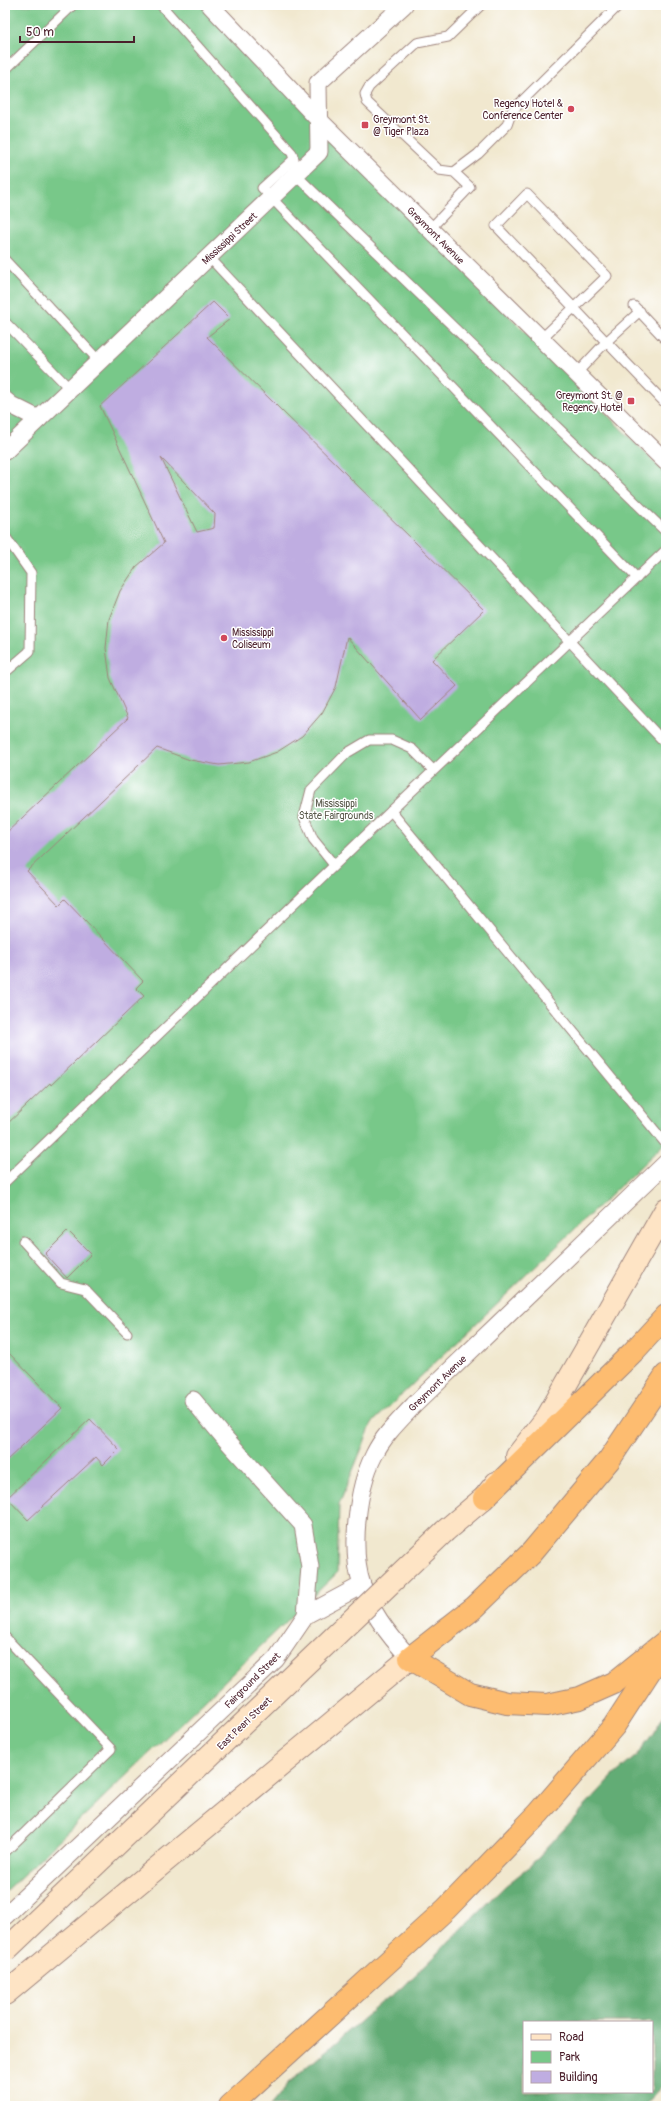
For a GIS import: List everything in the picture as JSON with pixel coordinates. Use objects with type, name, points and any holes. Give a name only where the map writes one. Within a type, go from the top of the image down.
[{"type":"highway","points":[[484,1498],[633,1352],[666,1316]]},
{"type":"highway","points":[[666,1375],[609,1460],[531,1553],[475,1607],[410,1658],[470,1694],[507,1703],[547,1705],[580,1698],[614,1683],[666,1641]]},
{"type":"highway","points":[[230,2106],[446,1909],[539,1813],[614,1726],[666,1646]]},
{"type":"highway","points":[[240,2106],[257,2082]]},
{"type":"main road","name":"East Pearl Street","points":[[5,1951],[445,1531],[484,1498],[548,1416],[666,1208]]},
{"type":"main road","points":[[5,1994],[410,1658]]},
{"type":"street","name":"Greymont Avenue","points":[[210,5],[318,118],[666,462]]},
{"type":"street","name":"Mississippi Street","points":[[5,451],[319,152],[318,83],[404,5]]},
{"type":"street","points":[[5,400],[11,405],[39,419]]},
{"type":"street","name":"Greymont Avenue","points":[[410,1658],[382,1625],[362,1585],[357,1562],[358,1508],[363,1482],[374,1455],[388,1433],[424,1395],[666,1162]]},
{"type":"street","name":"Fairground Street","points":[[5,1916],[276,1659],[306,1615],[310,1567],[303,1525],[223,1436],[193,1400]]},
{"type":"street","points":[[306,1615],[362,1585]]},
{"type":"lane","points":[[5,70],[73,5]]},
{"type":"lane","points":[[161,5],[292,153],[294,159],[262,188],[637,578]]},
{"type":"lane","points":[[430,229],[470,187],[454,172],[439,170],[367,102],[365,94],[369,87],[417,43],[448,37],[481,5]]},
{"type":"lane","points":[[454,172],[478,154],[507,125],[512,111],[619,5]]},
{"type":"lane","points":[[296,175],[666,532]]},
{"type":"lane","points":[[541,339],[574,308],[610,279],[527,194],[496,226],[574,308],[606,342],[666,404]]},
{"type":"lane","points":[[209,257],[666,744]]},
{"type":"lane","points":[[5,260],[99,361]]},
{"type":"lane","points":[[576,374],[637,308],[666,340]]},
{"type":"lane","points":[[5,322],[70,389]]},
{"type":"lane","points":[[5,536],[31,573],[30,651],[6,671]]},
{"type":"lane","points":[[5,1182],[433,770],[666,550]]},
{"type":"lane","points":[[334,865],[313,839],[304,817],[311,790],[347,754],[369,740],[392,740],[412,748],[433,770]]},
{"type":"lane","points":[[391,811],[666,1144]]},
{"type":"lane","points":[[23,1241],[61,1283],[85,1289],[127,1333]]},
{"type":"lane","points":[[5,1637],[111,1749],[5,1852]]},
{"type":"green space","name":"Mississippi State Fairgrounds","points":[[5,5],[200,5],[666,474],[666,1142],[372,1423],[339,1505],[337,1573],[5,1892]]},
{"type":"green space","points":[[666,1712],[666,2083],[644,2106],[270,2106],[289,2083],[382,2002],[405,1985],[505,1886],[528,1868],[613,1776],[635,1757],[652,1735]]},
{"type":"building","points":[[213,302],[230,319],[207,337],[484,610],[432,660],[457,686],[421,720],[347,637],[336,687],[322,713],[302,736],[277,752],[249,762],[219,765],[190,760],[157,748],[27,871],[59,905],[65,899],[143,981],[136,988],[144,996],[51,1085],[50,1083],[5,1126],[5,834],[128,718],[110,678],[106,648],[109,619],[120,591],[136,567],[164,543],[100,406]],"holes":[[[161,458],[215,514],[214,528],[197,532]]]},
{"type":"building","points":[[68,1231],[91,1254],[67,1278],[45,1254]]},
{"type":"building","points":[[5,1349],[62,1408],[5,1462]]},
{"type":"building","points":[[90,1419],[119,1449],[103,1465],[96,1457],[28,1520],[7,1498]]},
{"type":"place","name":"Regency Hotel & Conference Center","points":[[571,109]]},
{"type":"place","name":"Greymont St. @ Tiger Plaza","points":[[365,125]]},
{"type":"place","name":"Greymont St. @ Regency Hotel","points":[[631,401]]},
{"type":"place","name":"Mississippi Coliseum","points":[[224,638]]}]
